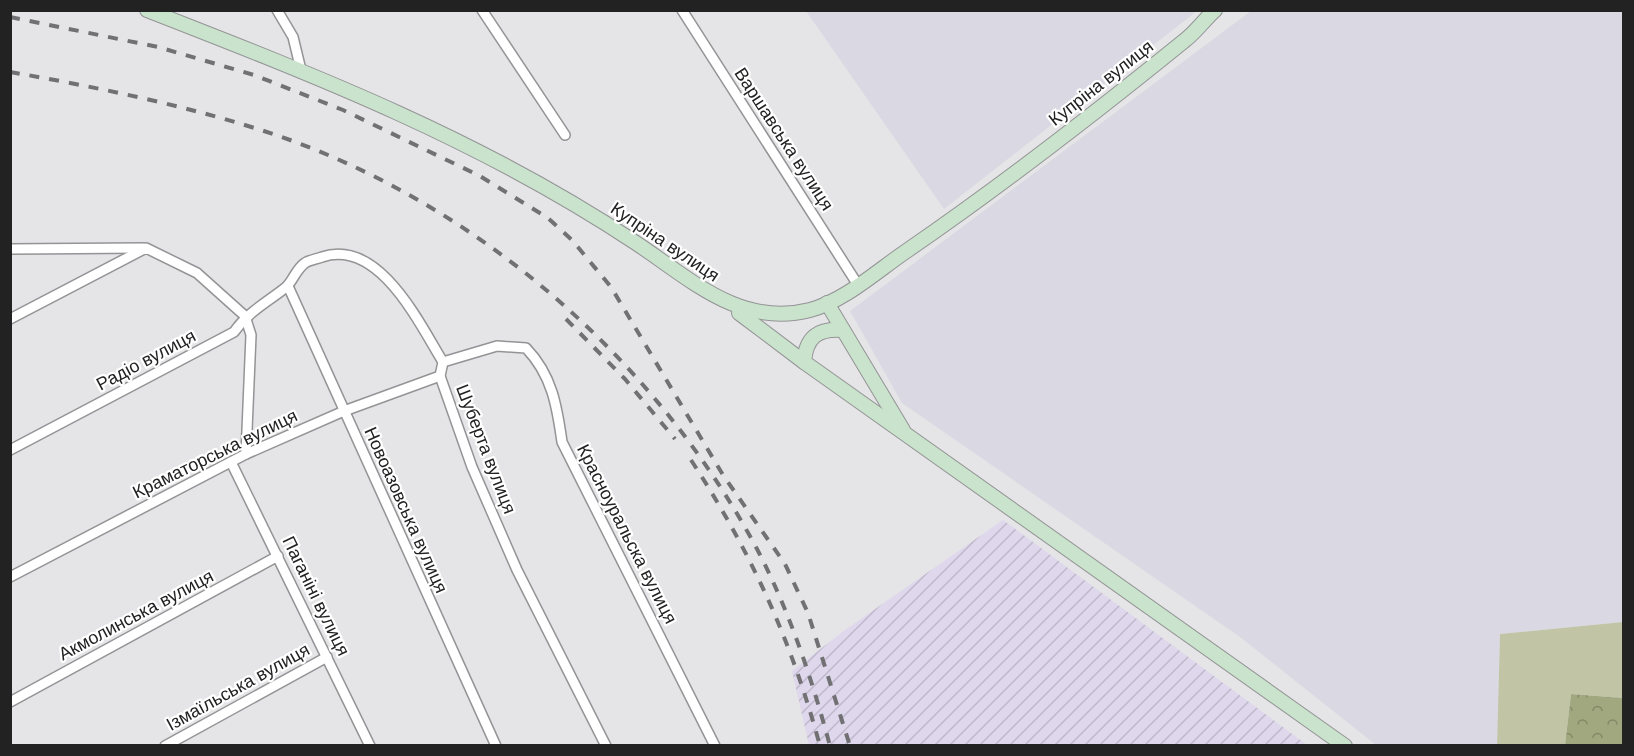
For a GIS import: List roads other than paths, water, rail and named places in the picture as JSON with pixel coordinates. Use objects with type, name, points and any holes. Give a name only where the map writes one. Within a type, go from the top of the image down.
[{"type":"main road","name":"Купріна вулиця","points":[[147,10],[367,97],[529,176],[636,243],[712,296],[754,313],[789,314],[827,303],[858,285],[937,231],[1197,31],[1211,12]]},
{"type":"main road","points":[[712,296],[763,337],[804,362],[1345,746]]},
{"type":"main road","points":[[827,303],[906,435]]},
{"type":"main road","points":[[804,362],[805,346],[815,336],[830,329],[843,330]]},
{"type":"street","points":[[277,10],[293,37],[301,70]]},
{"type":"street","points":[[482,10],[565,135]]},
{"type":"street","name":"Варшавська вулиця","points":[[682,10],[858,285]]},
{"type":"street","points":[[10,249],[146,248],[197,273],[245,316],[251,335],[246,454]]},
{"type":"street","points":[[10,319],[146,248]]},
{"type":"street","points":[[288,286],[305,263],[333,254],[360,257],[378,270],[404,299],[443,362]]},
{"type":"street","name":"Радіо вулиця","points":[[10,450],[234,332],[245,316],[288,286]]},
{"type":"street","name":"Новоазовська вулиця","points":[[288,286],[496,746]]},
{"type":"street","name":"Красноуральска вулиця","points":[[443,362],[497,346],[526,348],[540,362],[555,399],[562,442],[715,746]]},
{"type":"street","name":"Шуберта вулиця","points":[[443,362],[440,376],[472,467],[517,570],[606,746]]},
{"type":"street","name":"Краматорська вулиця","points":[[10,577],[246,454],[344,411],[440,376]]},
{"type":"street","name":"Паганіні вулиця","points":[[231,462],[370,746]]},
{"type":"street","name":"Акмолинська вулиця","points":[[10,702],[278,556]]},
{"type":"street","name":"Ізмаїльська вулиця","points":[[165,746],[327,657]]},
{"type":"railway","points":[[10,17],[158,47],[254,75],[343,110],[480,176],[548,218],[572,240],[611,287],[723,475],[785,564],[808,613],[850,746]]},
{"type":"railway","points":[[10,72],[111,91],[212,115],[276,135],[351,165],[423,203],[491,247],[555,297],[614,353],[668,414],[716,480],[769,572],[807,670],[830,746]]},
{"type":"railway","points":[[566,319],[625,379],[675,439]]},
{"type":"railway","points":[[691,460],[732,528],[767,597],[796,669],[820,746]]}]
